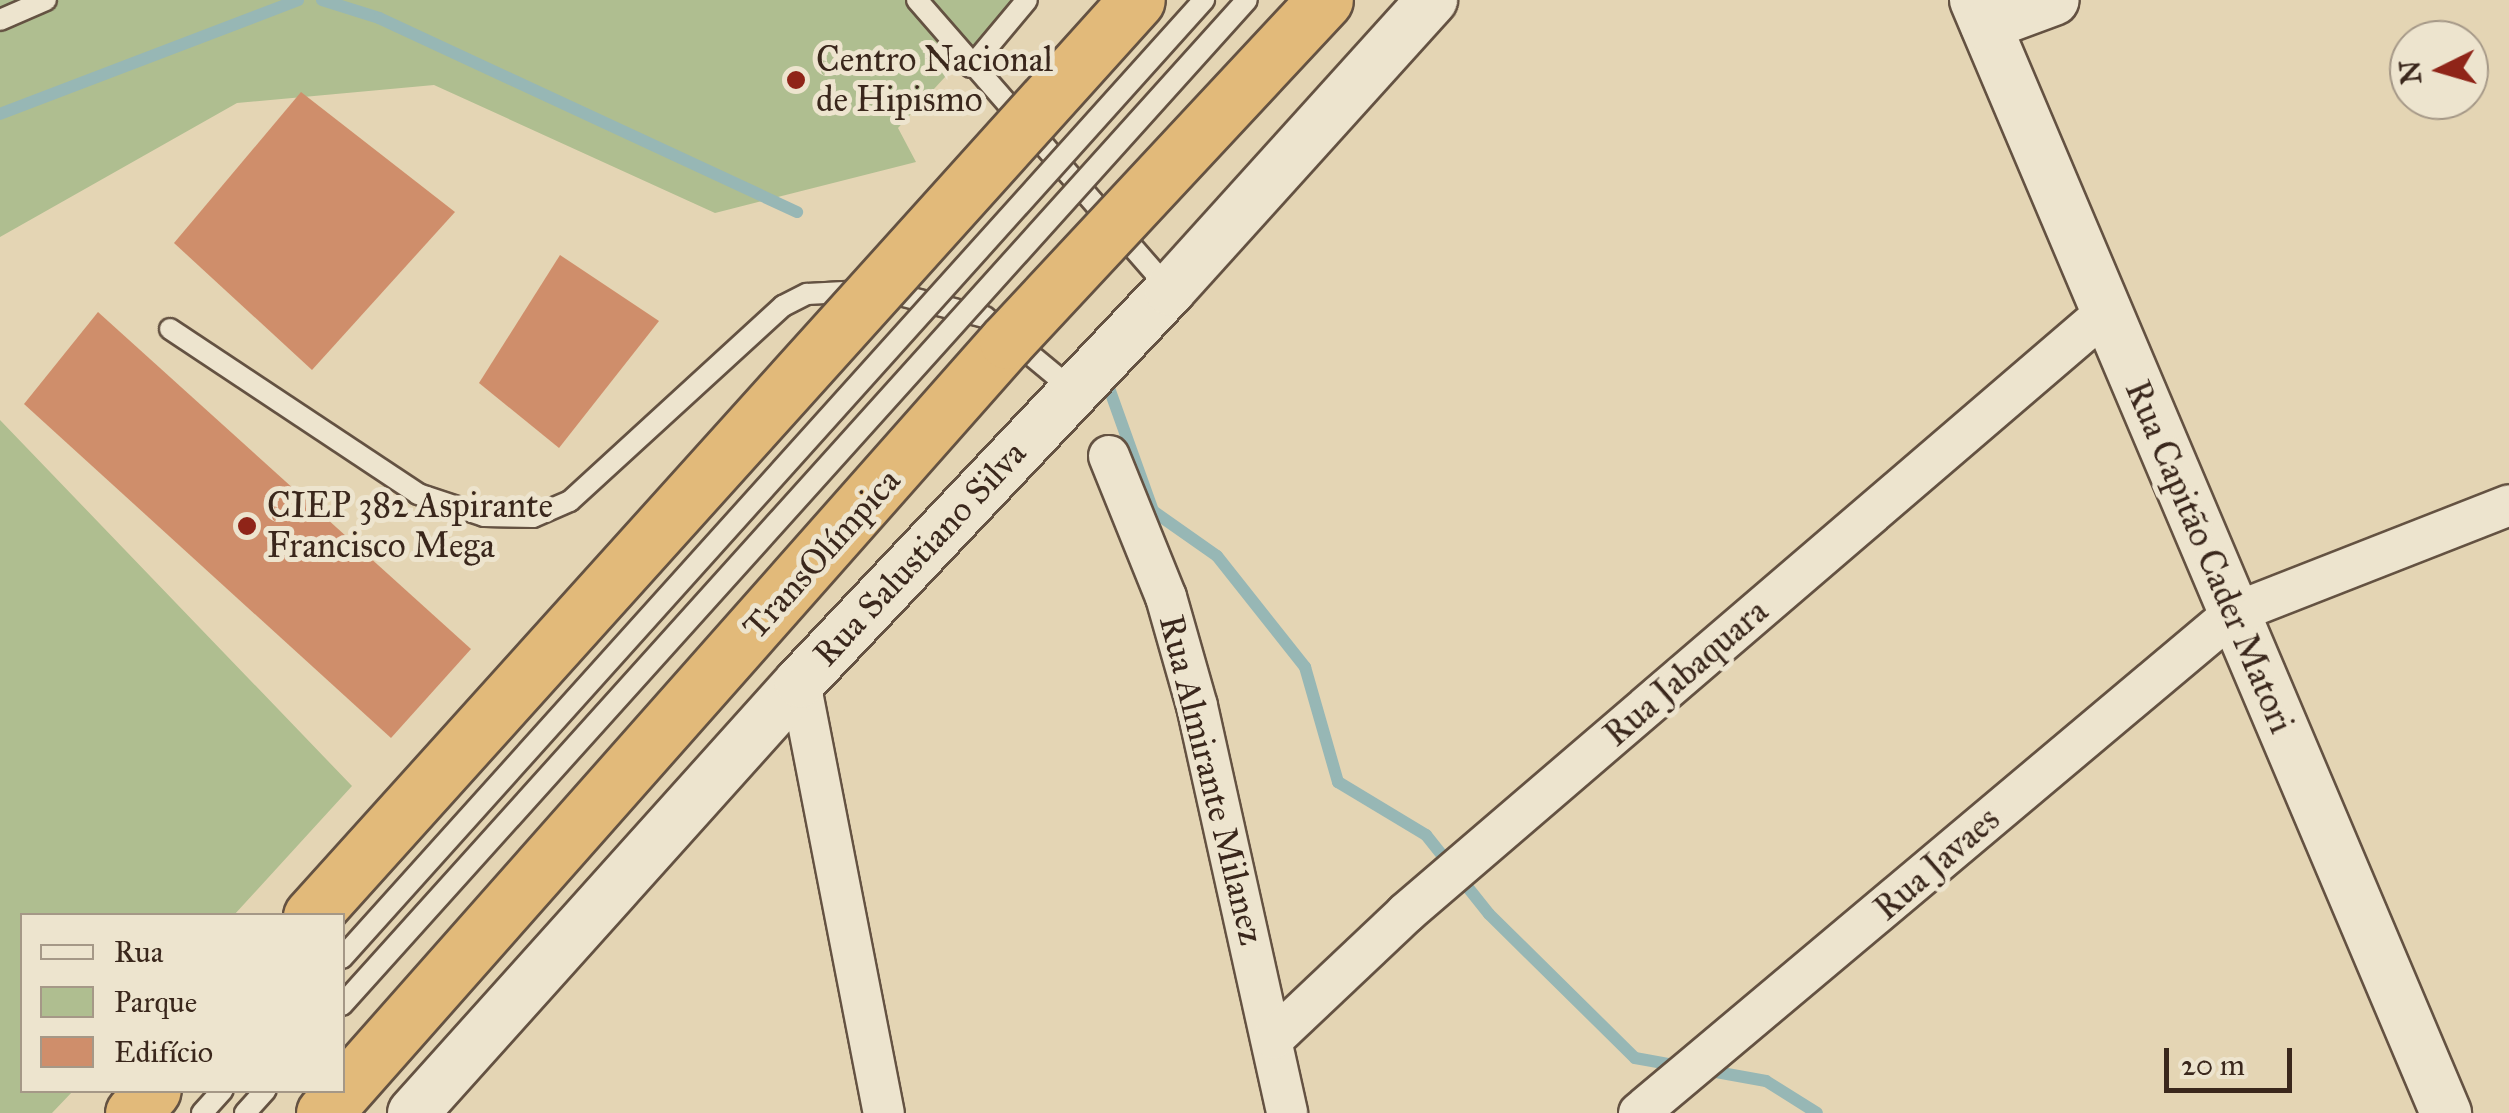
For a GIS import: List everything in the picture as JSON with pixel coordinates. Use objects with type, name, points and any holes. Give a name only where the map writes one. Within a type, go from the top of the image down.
[{"type":"highway","points":[[314,913],[1137,0]]},
{"type":"highway","name":"TransOlímpica","points":[[345,1089],[1008,341],[1325,0]]},
{"type":"highway","points":[[133,1113],[150,1093]]},
{"type":"highway","name":"TransOlímpica","points":[[324,1113],[342,1093]]},
{"type":"street","name":"Rua Salustiano Silva","points":[[414,1113],[800,682],[1170,290],[1432,0]]},
{"type":"street","points":[[1981,12],[2054,0]]},
{"type":"street","name":"Rua Capitão Cader Matori","points":[[1981,12],[2104,314],[2446,1113]]},
{"type":"street","name":"Rua Jabaquara","points":[[1274,1038],[1406,913],[2104,314]]},
{"type":"street","name":"Rua Almirante Milanez","points":[[1109,456],[1166,596],[1274,1038],[1287,1113]]},
{"type":"street","name":"Rua Javaes","points":[[1644,1110],[2234,613],[2509,504]]},
{"type":"street","points":[[800,682],[884,1113]]},
{"type":"lane","points":[[0,20],[46,0]]},
{"type":"lane","points":[[918,0],[971,66],[1170,290]]},
{"type":"lane","points":[[971,66],[1027,0]]},
{"type":"lane","points":[[345,955],[1204,0]]},
{"type":"lane","name":"TransOlímpica","points":[[345,1002],[1247,0]]},
{"type":"lane","points":[[170,330],[418,494],[484,516],[533,516],[570,501],[783,306],[807,294],[881,290],[985,317],[1074,391]]},
{"type":"lane","points":[[202,1113],[219,1093]]},
{"type":"lane","points":[[246,1113],[263,1093]]},
{"type":"green space","points":[[0,0],[1016,0],[898,128],[916,162],[715,213],[434,85],[237,103],[0,237]]},
{"type":"green space","points":[[0,420],[352,786],[236,913],[20,913],[20,1093],[71,1093],[52,1113],[0,1113]]},
{"type":"building","points":[[301,92],[455,212],[312,370],[174,243]]},
{"type":"building","points":[[560,255],[659,321],[559,448],[479,383]]},
{"type":"building","name":"CIEP 382 Aspirante Francisco Mega","points":[[98,312],[471,649],[391,738],[24,404]]},
{"type":"waterway","points":[[0,114],[298,0]]},
{"type":"waterway","points":[[322,0],[379,18],[797,212]]},
{"type":"waterway","points":[[1104,374],[1153,511],[1217,556],[1305,667],[1338,782],[1426,835],[1489,914],[1635,1058],[1680,1066]]},
{"type":"waterway","points":[[1705,1070],[1766,1081],[1817,1113]]},
{"type":"place","name":"Centro Nacional de Hipismo","points":[[796,80]]},
{"type":"place","name":"CIEP 382 Aspirante Francisco Mega","points":[[247,526]]}]
